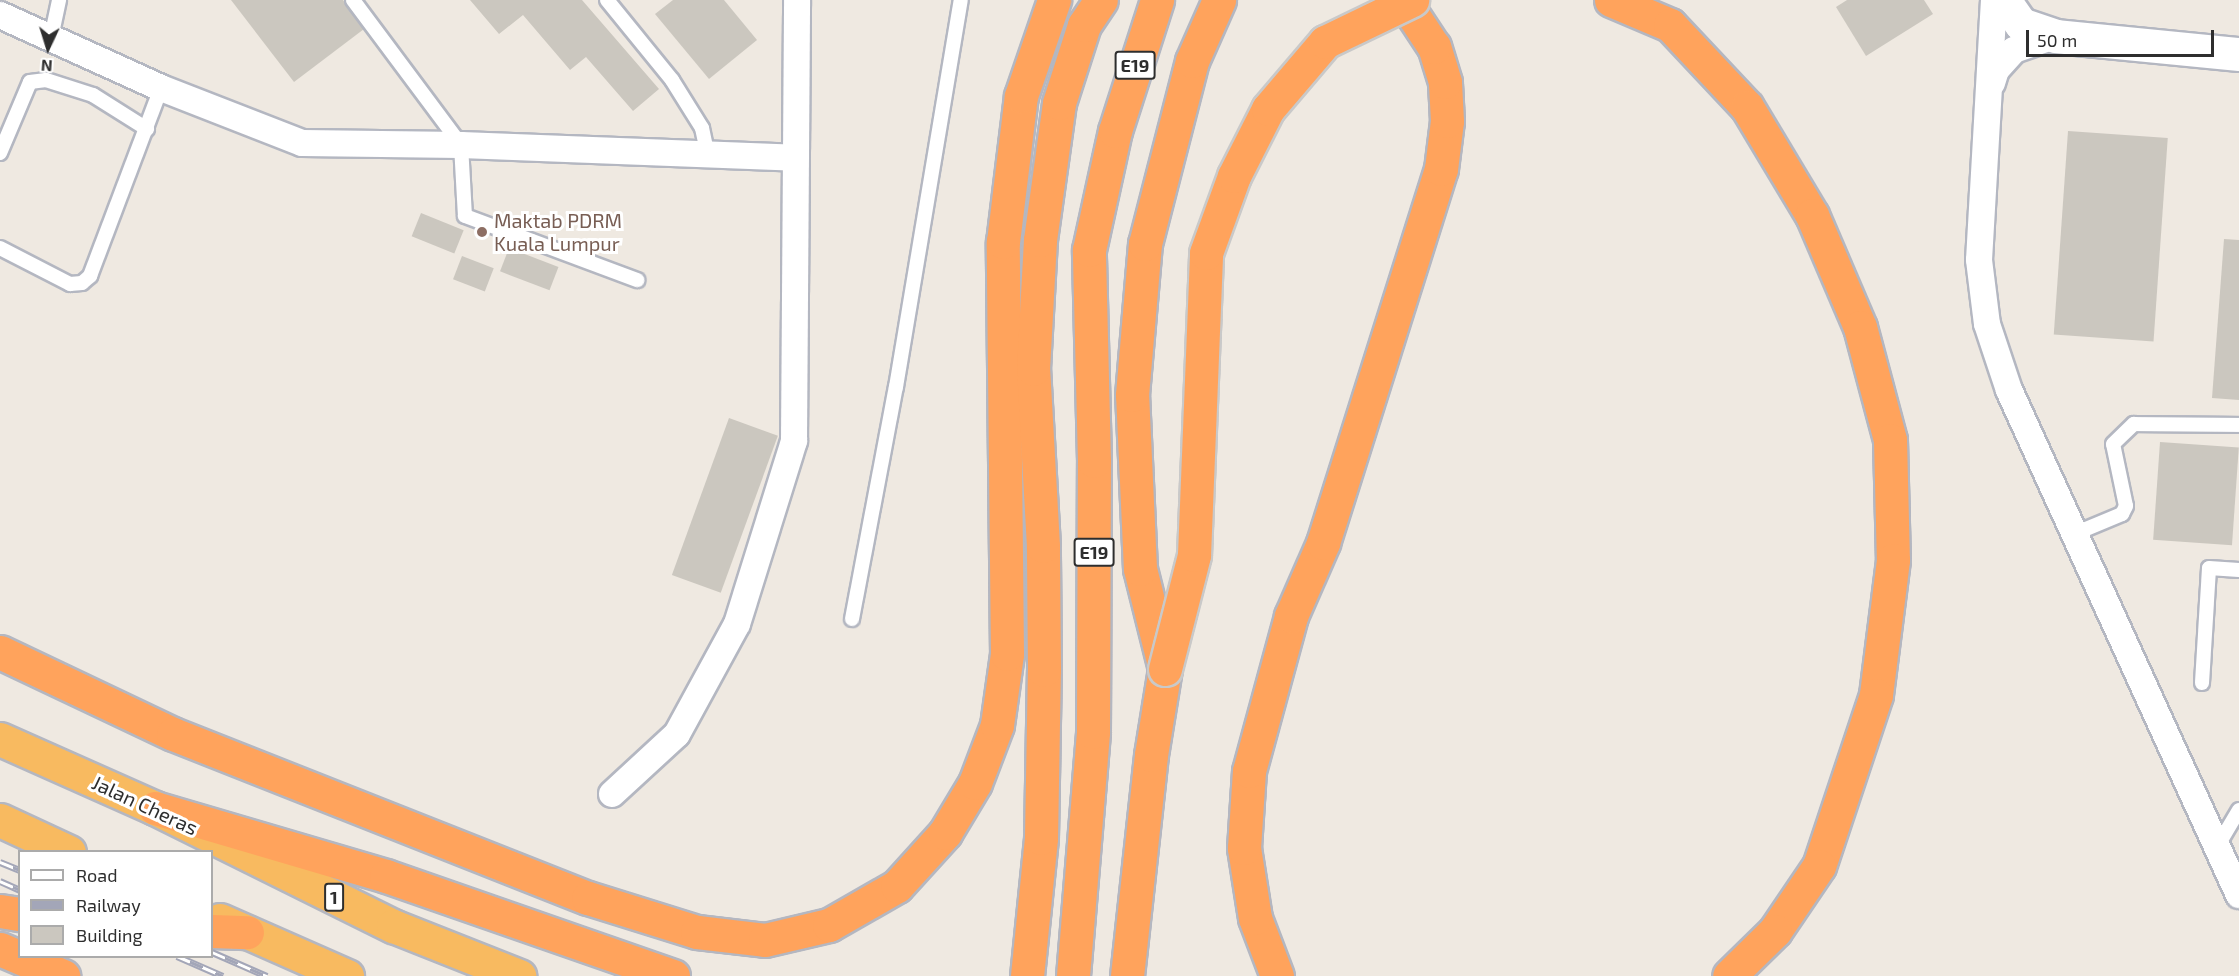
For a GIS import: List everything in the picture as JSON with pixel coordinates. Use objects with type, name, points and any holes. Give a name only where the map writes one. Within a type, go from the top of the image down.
[{"type":"highway","points":[[0,652],[173,734],[588,898],[697,932],[765,940],[829,925],[897,886],[945,833],[975,783],[998,725],[1007,654],[1003,242],[1021,96],[1054,0]]},
{"type":"highway","points":[[1027,976],[1041,838],[1044,681],[1043,546],[1033,369],[1040,240],[1059,103],[1084,25],[1101,0]]},
{"type":"highway","name":"E19","points":[[1073,976],[1093,732],[1094,461],[1089,250],[1115,131],[1157,0]]},
{"type":"highway","name":"E19","points":[[1127,976],[1151,755],[1165,669],[1140,569],[1132,395],[1145,244],[1169,141],[1192,61],[1219,0]]},
{"type":"highway","points":[[1277,976],[1255,918],[1244,849],[1249,771],[1291,616],[1326,532],[1441,169],[1447,121],[1445,82],[1434,47],[1403,0]]},
{"type":"highway","points":[[1165,669],[1194,555],[1206,253],[1234,176],[1268,109],[1326,42],[1412,0]]},
{"type":"highway","points":[[1611,0],[1670,25],[1747,107],[1812,215],[1860,327],[1890,440],[1893,560],[1876,695],[1819,866],[1775,931],[1729,976]]},
{"type":"highway","name":"Jalan Cheras","points":[[0,739],[155,808],[393,926],[519,976]]},
{"type":"highway","points":[[155,808],[386,876],[673,976]]},
{"type":"highway","points":[[0,820],[65,850]]},
{"type":"highway","points":[[0,911],[18,914]]},
{"type":"highway","points":[[213,916],[347,976]]},
{"type":"highway","points":[[213,931],[247,932]]},
{"type":"highway","points":[[0,949],[18,957]]},
{"type":"highway","points":[[21,958],[63,976]]},
{"type":"street","points":[[612,794],[677,734],[737,624],[794,441],[797,0]]},
{"type":"street","points":[[1994,0],[1979,260],[1988,324],[2009,390],[2239,895]]},
{"type":"street","points":[[2004,0],[2021,24],[2055,36],[2239,54]]},
{"type":"street","points":[[0,15],[160,88],[302,143],[461,145],[708,157],[796,158]]},
{"type":"street","points":[[1990,89],[1996,70],[2014,50],[2055,36]]},
{"type":"lane","points":[[51,38],[59,0]]},
{"type":"lane","points":[[353,0],[461,145],[465,216],[637,280]]},
{"type":"lane","points":[[607,0],[672,80],[702,128],[708,157]]},
{"type":"lane","points":[[852,619],[896,387],[961,0]]},
{"type":"lane","points":[[0,153],[30,82],[46,80],[93,95],[147,129]]},
{"type":"lane","points":[[0,248],[70,284],[82,283],[90,276],[147,129],[160,88]]},
{"type":"lane","points":[[2074,534],[2122,514],[2126,506],[2113,444],[2134,424],[2239,425]]},
{"type":"lane","points":[[2202,683],[2209,568],[2239,570]]},
{"type":"lane","points":[[2217,847],[2239,810]]},
{"type":"building","points":[[231,0],[343,0],[364,29],[294,82]]},
{"type":"building","points":[[470,0],[582,0],[659,89],[633,111],[586,57],[570,70],[523,15],[499,34]]},
{"type":"building","points":[[673,0],[724,0],[757,40],[709,79],[655,14]]},
{"type":"building","points":[[1847,0],[1924,0],[1933,14],[1866,56],[1836,7]]},
{"type":"building","points":[[2068,131],[2168,138],[2154,341],[2054,335]]},
{"type":"building","points":[[421,213],[464,230],[454,253],[412,236]]},
{"type":"building","points":[[2224,239],[2239,240],[2239,400],[2212,398]]},
{"type":"building","points":[[509,248],[558,267],[550,290],[500,271]]},
{"type":"building","points":[[462,256],[494,268],[485,292],[453,279]]},
{"type":"building","points":[[729,418],[778,436],[721,593],[672,575]]},
{"type":"building","points":[[2160,442],[2239,448],[2232,545],[2153,540]]},
{"type":"railway","points":[[0,862],[18,869]]},
{"type":"railway","points":[[0,881],[18,889]]},
{"type":"railway","points":[[213,952],[267,976]]},
{"type":"railway","points":[[182,958],[223,976]]},
{"type":"place","name":"Maktab PDRM Kuala Lumpur","points":[[482,232]]}]
